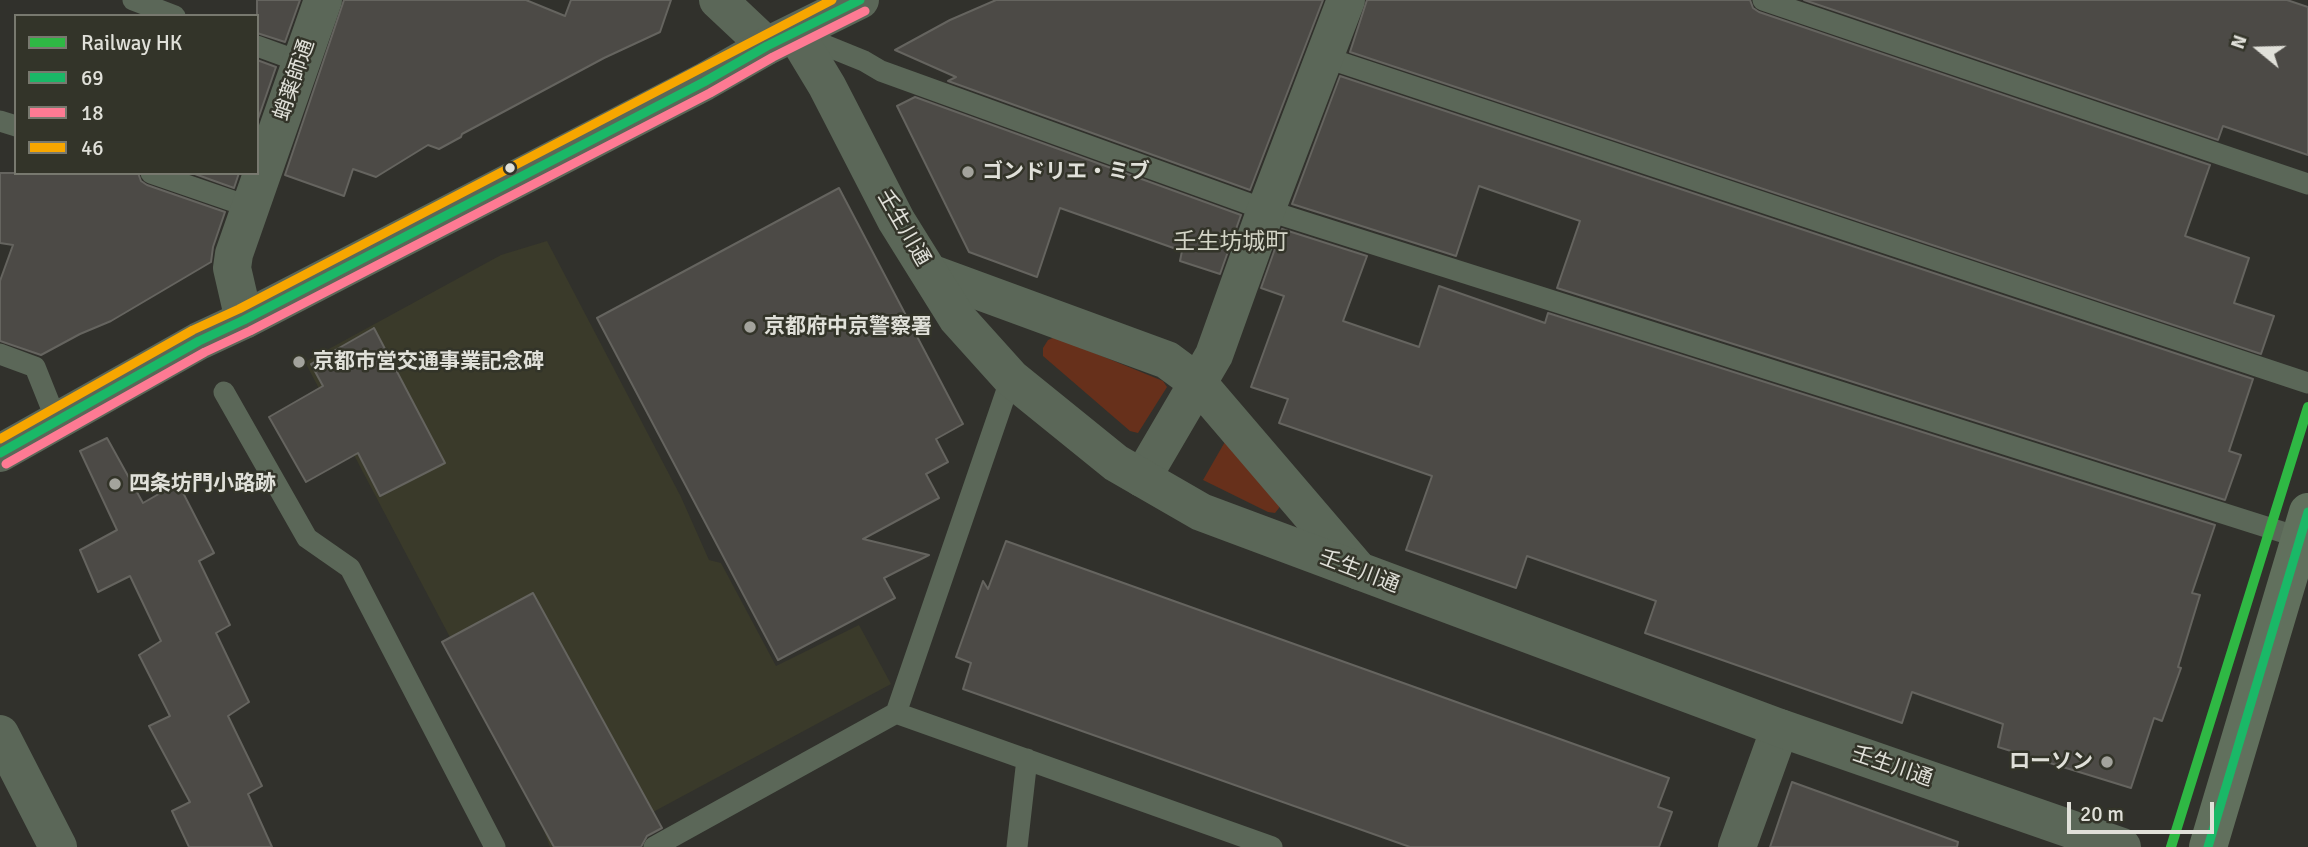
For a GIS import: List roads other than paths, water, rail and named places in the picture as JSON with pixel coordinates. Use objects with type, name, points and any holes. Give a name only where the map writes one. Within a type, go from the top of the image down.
[{"type":"main road","points":[[2208,847],[2304,525]]},
{"type":"street","name":"蛸薬師通","points":[[244,320],[232,268],[234,254],[323,0]]},
{"type":"street","name":"壬生川通","points":[[718,0],[781,39],[827,86],[896,220],[957,318],[1011,378],[1116,463],[1201,512],[1780,729],[2122,847]]},
{"type":"street","points":[[0,453],[199,341],[859,0]]},
{"type":"street","points":[[1142,478],[1214,355],[1346,0]]},
{"type":"street","points":[[930,273],[1167,360],[1198,383],[1359,571]]},
{"type":"street","points":[[1737,847],[1780,729]]},
{"type":"street","points":[[0,734],[34,830],[58,847]]},
{"type":"lane","points":[[133,0],[170,14]]},
{"type":"lane","points":[[1763,0],[2308,184]]},
{"type":"lane","points":[[781,39],[864,61],[881,71],[1266,210],[2304,525]]},
{"type":"lane","points":[[259,47],[301,62]]},
{"type":"lane","points":[[1324,57],[2308,383]]},
{"type":"lane","points":[[157,175],[250,207]]},
{"type":"lane","points":[[0,354],[35,367],[57,422]]},
{"type":"lane","points":[[654,847],[897,713],[1011,378]]},
{"type":"lane","points":[[224,392],[307,538],[350,568],[495,847]]},
{"type":"lane","points":[[897,713],[1272,847]]},
{"type":"lane","points":[[1017,847],[1027,759]]},
{"type":"rail line","name":"HK","points":[[2171,847],[2308,407]]},
{"type":"place","name":"ゴンドリエ・ミブ","points":[[968,172]]},
{"type":"place","name":"京都府中京警察署","points":[[750,327]]},
{"type":"place","name":"京都市営交通事業記念碑","points":[[299,362]]},
{"type":"place","name":"四条坊門小路跡","points":[[115,484]]},
{"type":"place","name":"ローソン","points":[[2107,762]]},
{"type":"district","name":"壬生坊城町","points":[[1231,243]]}]
